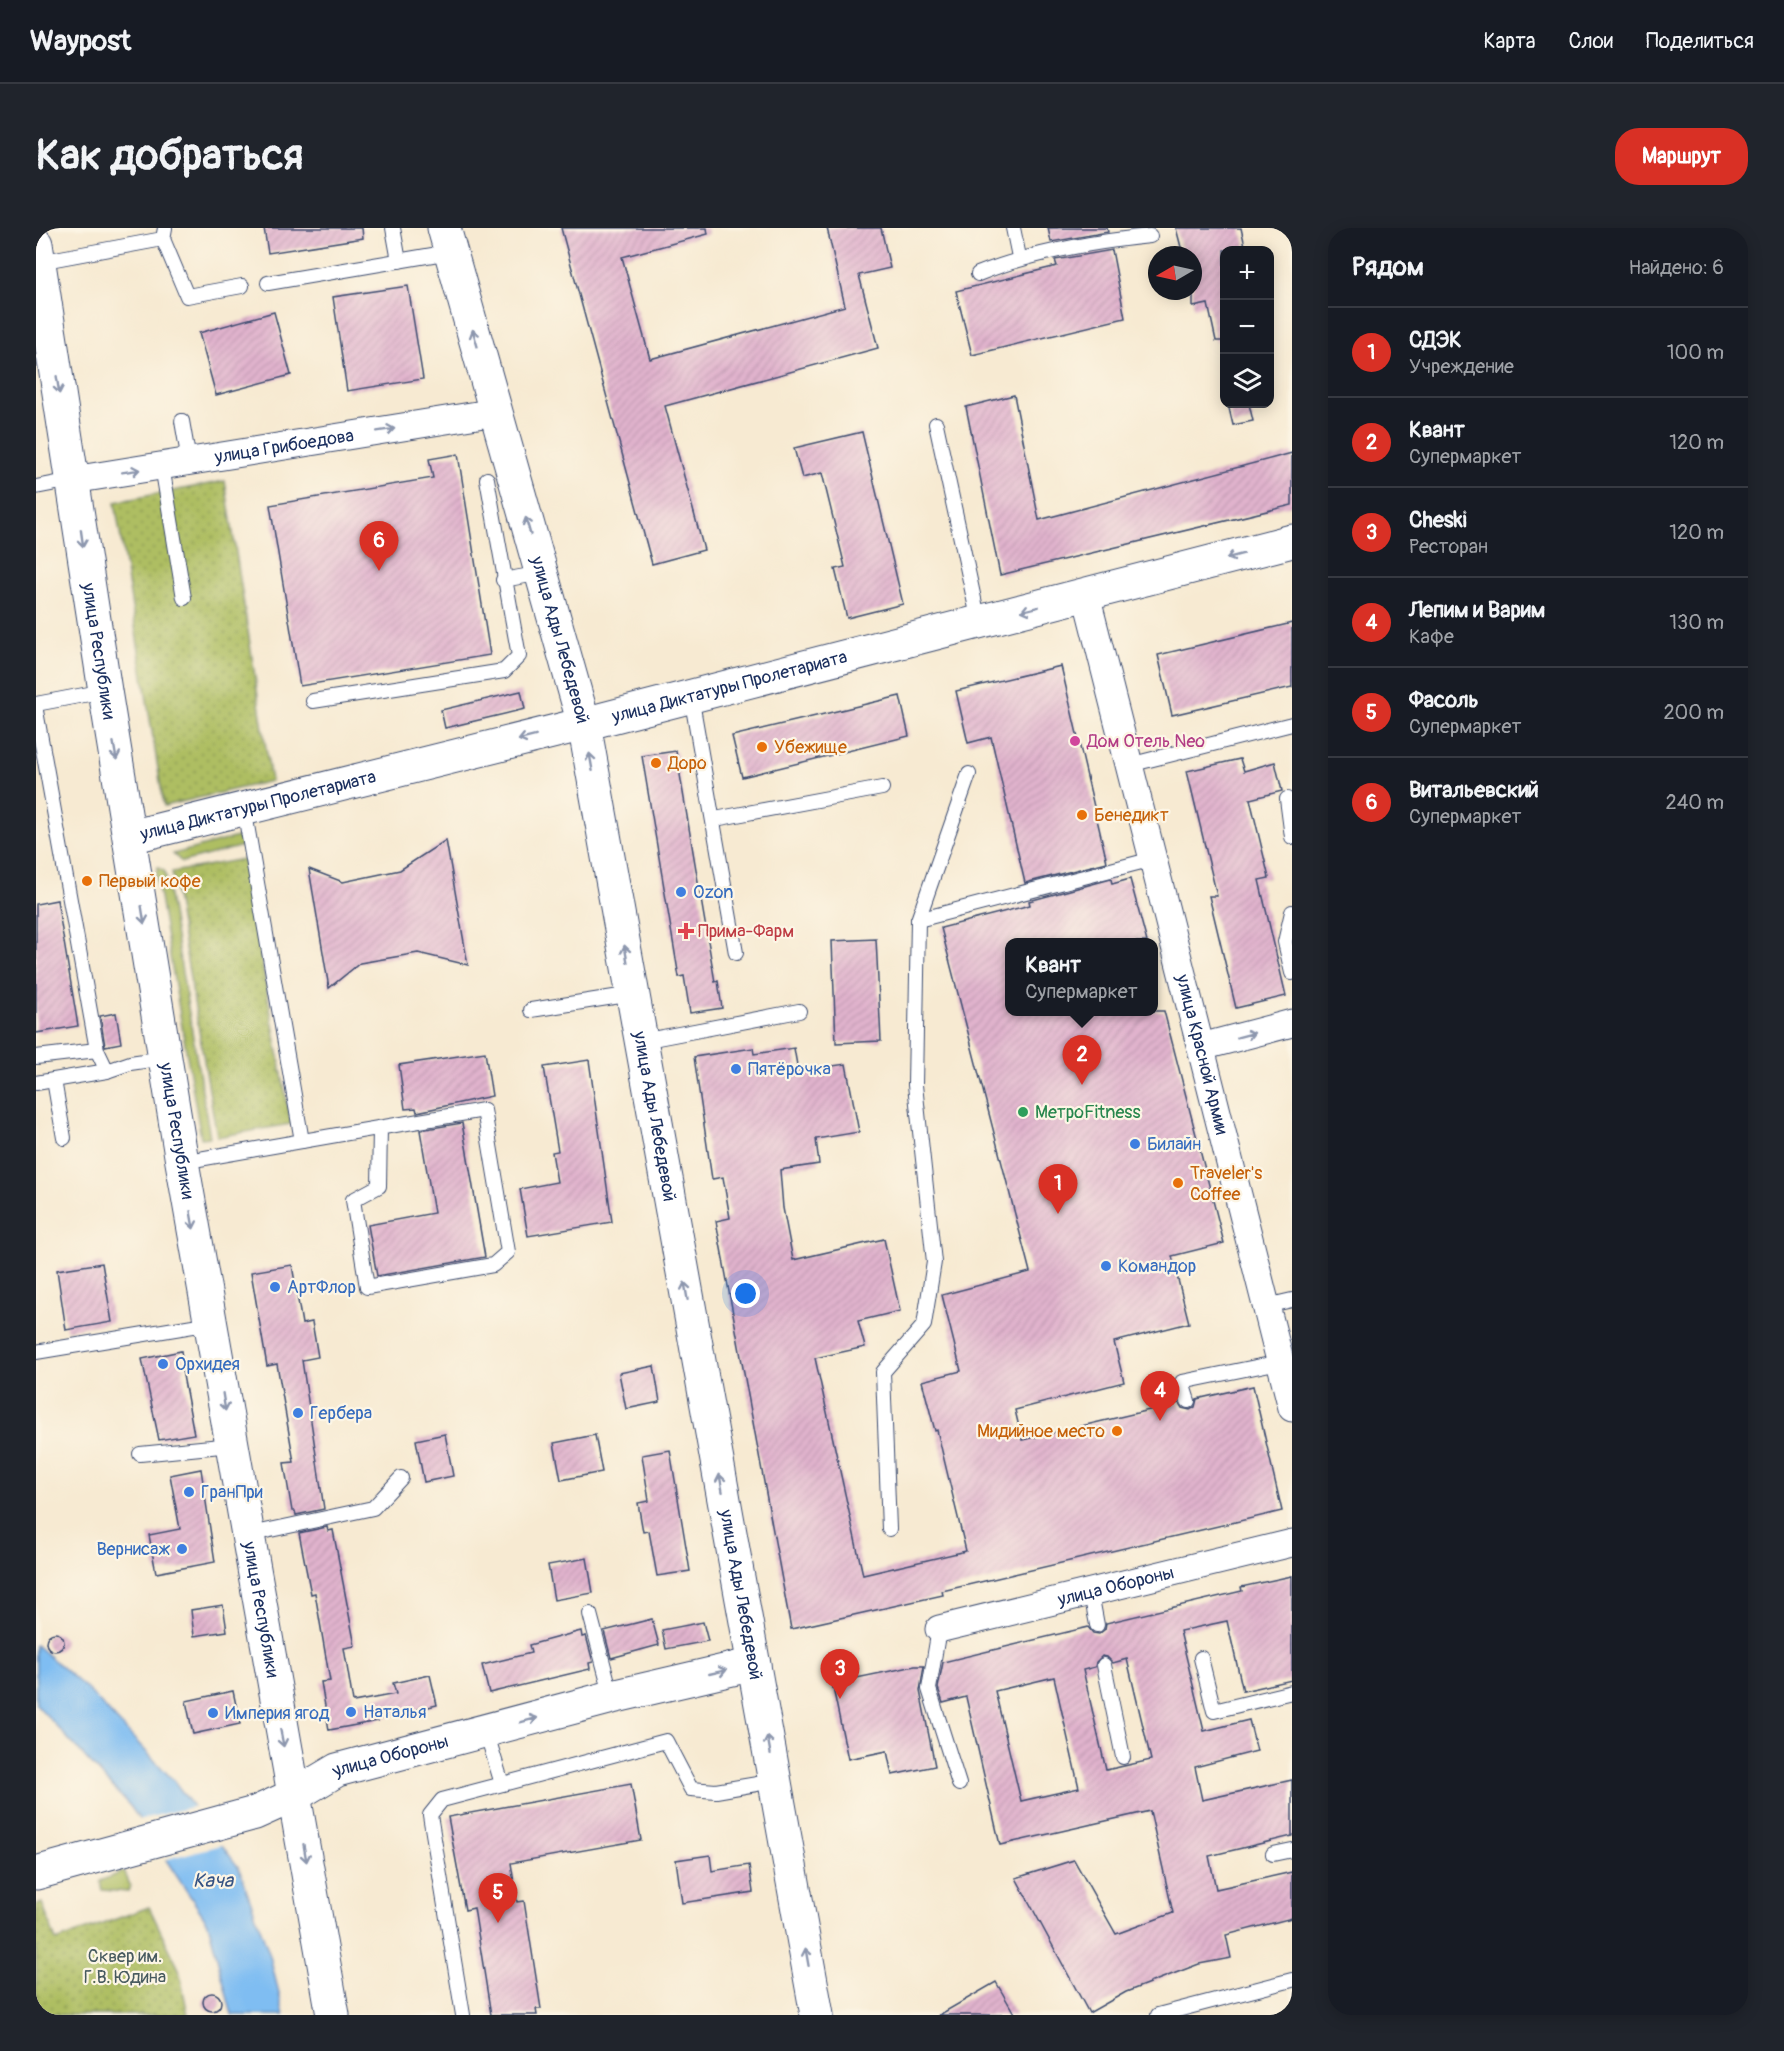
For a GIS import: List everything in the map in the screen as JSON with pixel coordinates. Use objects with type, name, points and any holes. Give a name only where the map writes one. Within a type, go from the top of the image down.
[{"type":"main road","name":"улица Ады Лебедевой","points":[[447,240],[584,724],[817,2015]]},
{"type":"main road","name":"улица Республики","points":[[38,253],[105,691],[167,1058],[182,1162],[246,1535],[333,2015]]},
{"type":"main road","name":"улица Диктатуры Пролетариата","points":[[130,837],[584,724],[1292,541]]},
{"type":"main road","name":"улица Обороны","points":[[36,1873],[246,1815],[295,1796],[337,1770],[612,1697],[754,1664]]},
{"type":"street","name":"улица Грибоедова","points":[[73,480],[496,412]]},
{"type":"street","name":"улица Красной Армии","points":[[1086,595],[1292,1408]]},
{"type":"street","points":[[1201,1047],[1292,1023]]},
{"type":"street","name":"улица Обороны","points":[[939,1629],[1292,1543]]},
{"type":"lane","points":[[393,228],[399,261]]},
{"type":"lane","points":[[1013,228],[1019,257]]},
{"type":"lane","points":[[38,253],[98,258],[164,233],[187,296],[242,286]]},
{"type":"lane","points":[[978,274],[1019,257],[1110,240],[1150,236]]},
{"type":"lane","points":[[268,283],[399,261],[447,240]]},
{"type":"lane","points":[[182,422],[189,461]]},
{"type":"lane","points":[[936,424],[979,622]]},
{"type":"lane","points":[[162,466],[184,598]]},
{"type":"lane","points":[[313,701],[504,671],[519,656],[503,580],[487,479]]},
{"type":"lane","points":[[36,486],[73,480]]},
{"type":"lane","points":[[503,580],[542,573]]},
{"type":"lane","points":[[36,704],[105,691]]},
{"type":"lane","points":[[691,696],[715,819],[736,953]]},
{"type":"lane","points":[[36,711],[98,1050],[107,1071]]},
{"type":"lane","points":[[1130,765],[1292,724]]},
{"type":"lane","points":[[889,1529],[883,1372],[924,1325],[934,1262],[915,1085],[918,920],[969,774]]},
{"type":"lane","points":[[715,819],[882,788]]},
{"type":"lane","points":[[1287,798],[1292,837]]},
{"type":"lane","points":[[244,808],[302,1141]]},
{"type":"lane","points":[[918,920],[1153,859]]},
{"type":"lane","points":[[1292,912],[1285,942],[1292,973]]},
{"type":"lane","points":[[531,1010],[633,993]]},
{"type":"lane","points":[[641,1041],[799,1011]]},
{"type":"lane","points":[[36,1058],[98,1050]]},
{"type":"lane","points":[[36,1083],[107,1071],[130,1063],[167,1058]]},
{"type":"lane","points":[[54,1080],[64,1138]]},
{"type":"lane","points":[[182,1162],[484,1110],[508,1252],[493,1265],[367,1287],[352,1200],[379,1186],[380,1128]]},
{"type":"lane","points":[[1266,1306],[1292,1300]]},
{"type":"lane","points":[[36,1352],[211,1323]]},
{"type":"lane","points":[[1188,1401],[1182,1382],[1280,1362]]},
{"type":"lane","points":[[140,1454],[231,1445]]},
{"type":"lane","points":[[246,1535],[373,1508],[402,1478]]},
{"type":"lane","points":[[1091,1593],[1097,1625]]},
{"type":"lane","points":[[590,1614],[612,1697]]},
{"type":"lane","points":[[939,1629],[929,1689],[959,1784]]},
{"type":"lane","points":[[1201,1658],[1214,1711],[1292,1692]]},
{"type":"lane","points":[[1104,1665],[1124,1757]]},
{"type":"lane","points":[[486,1731],[502,1784]]},
{"type":"lane","points":[[464,2015],[429,1815],[442,1800],[666,1742],[692,1789],[716,1791],[776,1781]]},
{"type":"lane","points":[[1273,1854],[1292,1850]]},
{"type":"lane","points":[[1158,2015],[1292,1980]]},
{"type":"green space","points":[[225,481],[271,781],[164,806],[115,502]]},
{"type":"green space","points":[[241,836],[243,846],[182,862],[173,854]]},
{"type":"green space","points":[[243,859],[291,1124],[217,1137],[172,872]]},
{"type":"green space","points":[[158,867],[165,872],[210,1137],[201,1138],[156,874]]},
{"type":"green space","points":[[122,1872],[125,1873],[130,1885],[128,1892],[102,1890],[100,1881]]},
{"type":"green space","name":"Сквер им. Г.В. Юдина","points":[[42,1903],[56,1941],[149,1907],[179,1969],[188,2015],[36,2015],[36,1905]]},
{"type":"water","name":"Кача","points":[[36,1645],[85,1687],[174,1781],[239,1868],[270,1956],[284,2015],[232,2015],[208,1923],[131,1807],[36,1704]]},
{"type":"pier","points":[[196,1806],[225,1844],[163,1860],[137,1820]]},
{"type":"building","points":[[264,228],[362,228],[363,238],[268,253]]},
{"type":"building","points":[[561,228],[707,228],[708,234],[622,257],[650,359],[845,306],[827,228],[881,228],[890,268],[859,275],[878,348],[665,406],[704,550],[652,564]]},
{"type":"building","points":[[1048,228],[1107,228],[1108,232],[1051,242]]},
{"type":"building","points":[[1176,228],[1241,228],[1245,246],[1220,246],[1220,341],[1216,341],[1208,304],[1193,307],[1193,300],[1202,300],[1202,246],[1181,246]]},
{"type":"building","points":[[1112,250],[1125,318],[972,355],[956,291],[1057,266],[1055,260]]},
{"type":"building","points":[[408,286],[423,379],[347,391],[333,297]]},
{"type":"building","points":[[274,312],[291,375],[216,395],[199,333]]},
{"type":"building","points":[[1014,395],[1039,520],[1292,453],[1292,505],[1000,575],[966,407]]},
{"type":"building","points":[[1229,408],[1250,408],[1253,421],[1233,425]]},
{"type":"building","points":[[862,432],[903,604],[847,618],[835,569],[845,567],[822,473],[802,478],[794,448]]},
{"type":"building","points":[[458,454],[490,655],[300,686],[270,505],[433,478],[429,459]]},
{"type":"building","points":[[1292,623],[1292,687],[1172,715],[1158,655]]},
{"type":"building","points":[[1061,666],[1107,862],[1025,883],[991,737],[968,743],[956,691]]},
{"type":"building","points":[[521,691],[525,709],[445,728],[441,710]]},
{"type":"building","points":[[900,696],[909,736],[742,777],[732,736]]},
{"type":"building","points":[[676,751],[715,982],[718,981],[722,1008],[690,1013],[684,976],[679,977],[642,756]]},
{"type":"building","points":[[1240,759],[1244,771],[1275,762],[1282,791],[1250,799],[1269,878],[1259,880],[1286,996],[1236,1008],[1209,896],[1217,896],[1187,771]]},
{"type":"building","points":[[446,840],[468,965],[418,953],[360,963],[329,988],[309,869],[343,882],[400,870]]},
{"type":"building","points":[[1111,879],[1112,884],[1130,879],[1146,938],[1005,938],[1005,1016],[1158,1016],[1158,1011],[1164,1011],[1224,1243],[1172,1256],[1189,1323],[1114,1342],[1124,1382],[1015,1410],[1022,1440],[1179,1403],[1182,1408],[1190,1410],[1195,1407],[1197,1399],[1253,1386],[1282,1511],[942,1591],[943,1595],[791,1629],[716,1221],[730,1218],[723,1177],[712,1179],[694,1057],[753,1048],[754,1054],[794,1048],[798,1071],[846,1064],[859,1132],[816,1139],[819,1164],[780,1170],[783,1208],[793,1260],[884,1239],[900,1311],[858,1321],[865,1347],[815,1358],[863,1575],[966,1551],[937,1430],[935,1431],[922,1381],[961,1371],[942,1295],[1030,1272],[941,928],[1030,905],[1029,901]]},
{"type":"building","points":[[57,900],[78,1026],[36,1033],[36,904]]},
{"type":"building","points":[[876,939],[881,1041],[836,1043],[832,941]]},
{"type":"building","points":[[116,1013],[121,1043],[105,1046],[100,1016]]},
{"type":"building","points":[[485,1052],[492,1096],[417,1112],[416,1108],[405,1109],[399,1065]]},
{"type":"building","points":[[589,1060],[612,1222],[528,1236],[520,1189],[557,1182],[552,1152],[558,1151],[544,1067]]},
{"type":"building","points":[[462,1123],[485,1257],[377,1276],[368,1225],[434,1213],[420,1130]]},
{"type":"building","points":[[102,1263],[112,1322],[66,1330],[57,1270]]},
{"type":"building","points":[[292,1265],[302,1324],[312,1322],[318,1357],[302,1360],[324,1509],[296,1515],[295,1511],[292,1511],[284,1463],[294,1462],[277,1364],[267,1366],[251,1272]]},
{"type":"building","points":[[181,1351],[184,1369],[182,1370],[194,1434],[159,1440],[142,1359]]},
{"type":"building","points":[[654,1366],[660,1402],[626,1409],[619,1373]]},
{"type":"building","points":[[445,1434],[453,1476],[424,1482],[416,1440]]},
{"type":"building","points":[[595,1435],[602,1472],[561,1480],[554,1443]]},
{"type":"building","points":[[670,1450],[690,1571],[657,1576],[649,1531],[643,1532],[638,1503],[649,1501],[642,1455]]},
{"type":"building","points":[[201,1469],[215,1562],[156,1573],[149,1535],[180,1529],[170,1475]]},
{"type":"building","points":[[327,1527],[328,1531],[333,1530],[355,1646],[344,1648],[353,1702],[396,1694],[393,1683],[430,1675],[437,1705],[377,1719],[378,1721],[329,1730],[321,1682],[330,1681],[315,1593],[311,1594],[299,1533]]},
{"type":"building","points":[[587,1558],[593,1593],[554,1600],[548,1565]]},
{"type":"building","points":[[1292,1576],[1292,1680],[1243,1691],[1227,1621],[1180,1631],[1204,1731],[1249,1720],[1257,1751],[1195,1767],[1202,1800],[1292,1780],[1292,1836],[1209,1856],[1216,1889],[1292,1872],[1292,1918],[1226,1935],[1231,1958],[1199,1964],[1126,1992],[1089,2013],[1016,1878],[1074,1860],[1116,1934],[1173,1913],[1150,1811],[1000,1845],[966,1697],[943,1703],[938,1688],[943,1662],[1088,1627],[1093,1633],[1099,1634],[1105,1629],[1106,1623],[1242,1591],[1241,1587]],"holes":[[[1102,1656],[1107,1657],[1113,1663],[1127,1659],[1151,1760],[1106,1770],[1083,1670],[1095,1667],[1096,1662]],[[1054,1677],[1079,1788],[1021,1801],[995,1691]]]},
{"type":"building","points":[[223,1605],[227,1631],[194,1636],[191,1610]]},
{"type":"building","points":[[652,1619],[659,1645],[611,1658],[604,1631]]},
{"type":"building","points":[[703,1622],[708,1641],[666,1649],[662,1630]]},
{"type":"building","points":[[581,1631],[582,1637],[586,1636],[593,1662],[589,1663],[590,1669],[489,1693],[482,1665],[531,1653],[529,1645]]},
{"type":"building","points":[[55,1633],[63,1638],[64,1642],[59,1650],[55,1651],[47,1646],[46,1642],[51,1634]]},
{"type":"building","points":[[924,1666],[920,1691],[935,1766],[892,1775],[887,1751],[848,1759],[832,1683]]},
{"type":"building","name":"Империя ягод","points":[[233,1691],[240,1724],[193,1734],[186,1701]]},
{"type":"building","points":[[631,1784],[641,1840],[511,1863],[517,1902],[524,1901],[541,2009],[536,2009],[537,2015],[491,2015],[474,1908],[465,1910],[448,1817]]},
{"type":"building","points":[[710,1855],[712,1871],[749,1865],[753,1892],[682,1903],[676,1860]]},
{"type":"building","points":[[996,1982],[1015,2015],[939,2015]]},
{"type":"building","points":[[212,1993],[218,1996],[221,2002],[218,2008],[212,2011],[206,2008],[203,2002],[206,1996]]},
{"type":"place","name":"Витальевский","points":[[379,571]]},
{"type":"place","name":"Дом Отель Neo","points":[[1075,741]]},
{"type":"place","name":"Убежище","points":[[762,747]]},
{"type":"place","name":"Доро","points":[[656,763]]},
{"type":"place","name":"Бенедикт","points":[[1082,815]]},
{"type":"place","name":"Первый кофе","points":[[87,881]]},
{"type":"place","name":"Ozon","points":[[681,892]]},
{"type":"place","name":"Прима-Фарм","points":[[686,931]]},
{"type":"place","name":"Пятёрочка","points":[[736,1069]]},
{"type":"place","name":"Квант","points":[[1082,1085]]},
{"type":"place","name":"МетроFitness","points":[[1023,1112]]},
{"type":"place","name":"Билайн","points":[[1135,1144]]},
{"type":"place","name":"Traveler's Coffee","points":[[1178,1183]]},
{"type":"place","name":"СДЭК","points":[[1058,1214]]},
{"type":"place","name":"Командор","points":[[1106,1266]]},
{"type":"place","name":"АртФлор","points":[[275,1287]]},
{"type":"place","name":"Орхидея","points":[[163,1364]]},
{"type":"place","name":"Гербера","points":[[298,1413]]},
{"type":"place","name":"Лепим и Варим","points":[[1160,1421]]},
{"type":"place","name":"Мидийное место","points":[[1117,1431]]},
{"type":"place","name":"ГранПри","points":[[189,1492]]},
{"type":"place","name":"Вернисаж","points":[[182,1549]]},
{"type":"place","name":"Cheski","points":[[840,1699]]},
{"type":"place","name":"Наталья","points":[[351,1712]]},
{"type":"place","name":"Империя ягод","points":[[213,1713]]},
{"type":"place","name":"Фасоль","points":[[498,1923]]}]
